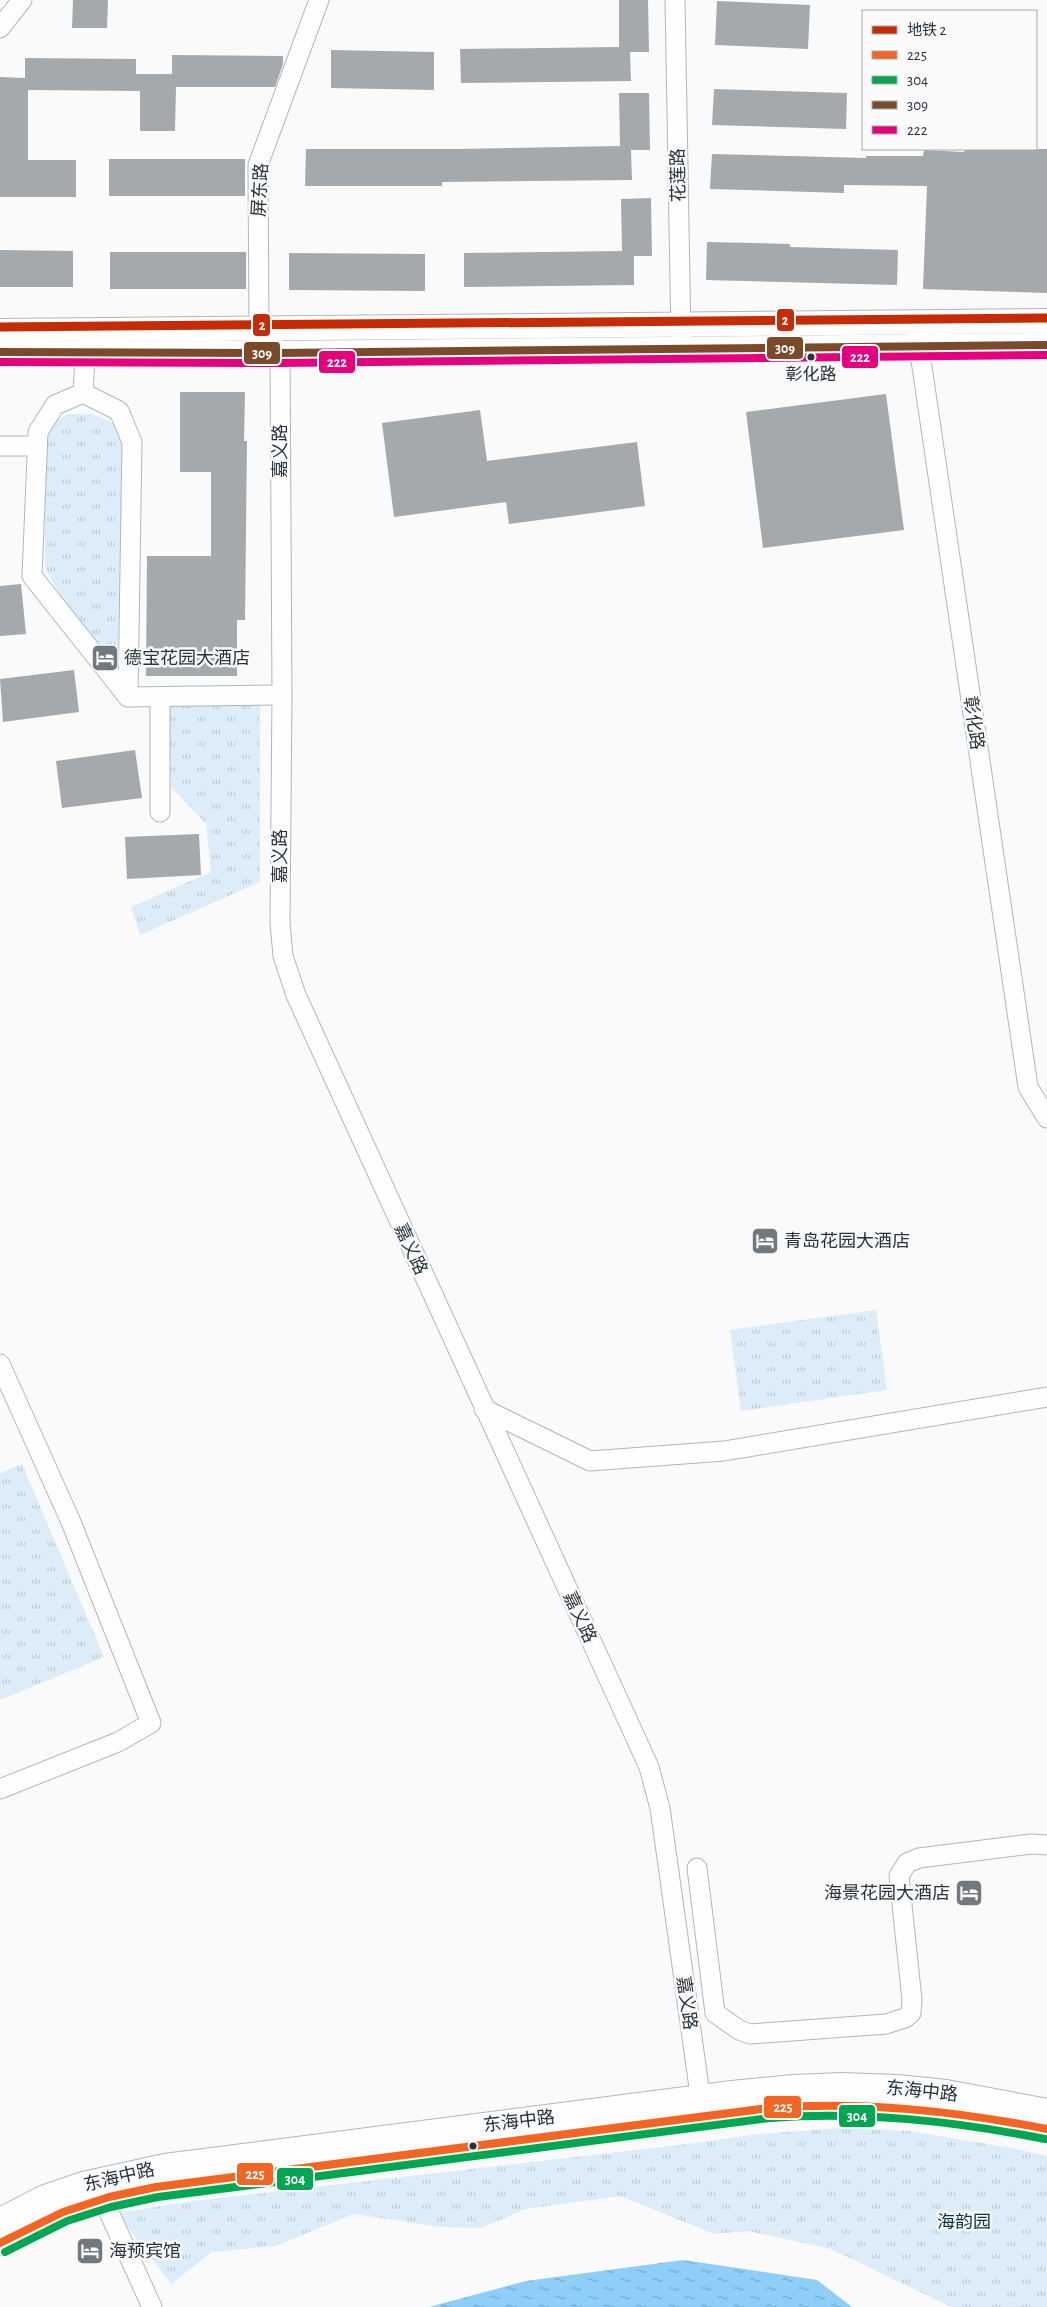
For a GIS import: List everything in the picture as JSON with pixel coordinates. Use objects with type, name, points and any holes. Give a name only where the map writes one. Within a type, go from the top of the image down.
[{"type":"main road","points":[[0,352],[86,340],[259,327],[1047,321]]},
{"type":"main road","points":[[0,331],[86,340],[280,352],[1047,345]]},
{"type":"main road","name":"东海中路","points":[[0,2243],[48,2218],[103,2199],[172,2184],[701,2106],[793,2087],[842,2085],[897,2087],[946,2092],[1047,2111]]},
{"type":"main road","name":"东海中路","points":[[0,2220],[45,2197],[83,2184],[165,2166],[701,2106],[889,2105],[948,2111],[1047,2129]]},
{"type":"street","points":[[0,28],[22,0]]},
{"type":"street","name":"屏东路","points":[[259,327],[258,165],[319,0]]},
{"type":"street","name":"花莲路","points":[[675,0],[682,349]]},
{"type":"street","name":"彰化路","points":[[916,323],[1028,1086],[1047,1118]]},
{"type":"street","points":[[259,327],[280,352]]},
{"type":"street","points":[[83,393],[86,340]]},
{"type":"street","name":"嘉义路","points":[[280,352],[282,695],[280,923],[287,970],[375,1171],[650,1767],[660,1808],[701,2106]]},
{"type":"street","points":[[83,393],[119,411],[132,442],[128,697],[32,576],[38,432],[55,405],[83,393]]},
{"type":"street","points":[[0,446],[38,446]]},
{"type":"street","points":[[128,697],[282,695]]},
{"type":"street","points":[[160,697],[160,812]]},
{"type":"street","points":[[0,1364],[71,1522],[150,1723],[118,1742],[0,1788]]},
{"type":"street","points":[[484,1409],[590,1461],[724,1451],[1047,1397]]},
{"type":"street","points":[[697,1868],[715,2013],[739,2030],[750,2034],[886,2024],[905,2018],[911,2013],[912,2000],[899,1876],[907,1863],[914,1859],[929,1857],[1031,1844],[1047,1845]]},
{"type":"street","points":[[103,2199],[152,2307]]},
{"type":"green space","points":[[68,414],[92,414],[116,424],[124,443],[118,648],[90,650],[45,568],[45,434],[55,421]]},
{"type":"green space","points":[[260,704],[260,882],[140,935],[131,907],[211,872],[206,824],[171,787],[169,706]]},
{"type":"green space","points":[[876,1310],[887,1390],[741,1411],[730,1330]]},
{"type":"green space","points":[[22,1464],[104,1657],[0,1700],[0,1473]]},
{"type":"green space","name":"海韵园","points":[[842,2128],[910,2131],[1012,2148],[1047,2156],[1047,2307],[951,2307],[831,2249],[748,2231],[714,2234],[620,2196],[526,2209],[481,2228],[441,2227],[353,2214],[276,2246],[212,2252],[171,2284],[117,2213],[193,2201],[696,2143],[758,2134]]},
{"type":"water","points":[[683,2260],[817,2280],[852,2307],[429,2307],[526,2281]]},
{"type":"building","points":[[73,0],[108,0],[107,28],[72,28]]},
{"type":"building","points":[[619,0],[648,0],[649,52],[630,52],[631,81],[461,83],[460,49],[619,47]]},
{"type":"building","points":[[717,1],[810,5],[808,49],[715,45]]},
{"type":"building","points":[[331,50],[434,52],[434,90],[331,88]]},
{"type":"building","points":[[172,55],[283,56],[283,64],[275,87],[176,87],[175,131],[140,131],[140,91],[28,90],[28,160],[76,160],[76,197],[0,197],[0,77],[25,78],[25,58],[136,59],[136,74],[172,74]]},
{"type":"building","points":[[714,89],[847,93],[846,129],[712,125]]},
{"type":"building","points":[[619,93],[649,93],[650,150],[631,150],[632,180],[442,182],[442,186],[305,186],[306,149],[620,146]]},
{"type":"building","points":[[1047,149],[1047,293],[923,289],[927,186],[844,185],[844,193],[710,189],[712,154],[866,158],[866,156],[923,156],[924,150],[964,152],[965,150]]},
{"type":"building","points":[[109,159],[245,159],[245,196],[109,196]]},
{"type":"building","points":[[651,198],[652,256],[634,256],[634,285],[464,287],[464,253],[622,251],[621,199]]},
{"type":"building","points":[[707,242],[790,244],[790,247],[898,250],[897,285],[706,280]]},
{"type":"building","points":[[0,250],[73,251],[73,287],[0,287]]},
{"type":"building","points":[[110,252],[246,252],[246,289],[110,289]]},
{"type":"building","points":[[289,253],[425,254],[425,291],[289,290]]},
{"type":"building","points":[[180,392],[245,392],[244,441],[247,441],[245,620],[237,620],[237,676],[146,676],[147,556],[211,556],[211,472],[180,472]]},
{"type":"building","points":[[886,394],[904,530],[763,548],[746,412]]},
{"type":"building","points":[[480,410],[487,461],[637,442],[645,506],[509,524],[506,502],[394,517],[382,423]]},
{"type":"building","points":[[21,584],[26,634],[0,636],[0,586]]},
{"type":"building","points":[[74,670],[79,712],[3,722],[0,679]]},
{"type":"building","points":[[135,750],[142,798],[62,808],[56,761]]},
{"type":"building","points":[[199,834],[201,875],[127,879],[125,837]]},
{"type":"metro line","name":"2","points":[[0,327],[1047,318]]},
{"type":"transit line","name":"309","points":[[0,352],[280,353],[1047,345]]},
{"type":"transit line","name":"222","points":[[0,362],[280,363],[1047,355]]},
{"type":"transit line","name":"225","points":[[0,2243],[63,2212],[109,2197],[156,2187],[769,2108],[839,2106],[908,2109],[978,2117],[1047,2129]]},
{"type":"transit line","name":"304","points":[[5,2252],[67,2221],[111,2207],[158,2197],[770,2118],[839,2116],[908,2119],[976,2127],[1045,2139]]},
{"type":"place","name":"彰化路","points":[[811,357]]},
{"type":"place","name":"德宝花园大酒店","points":[[105,658]]},
{"type":"place","name":"青岛花园大酒店","points":[[765,1241]]},
{"type":"place","name":"海景花园大酒店","points":[[969,1893]]},
{"type":"place","name":"海预宾馆","points":[[90,2251]]}]
